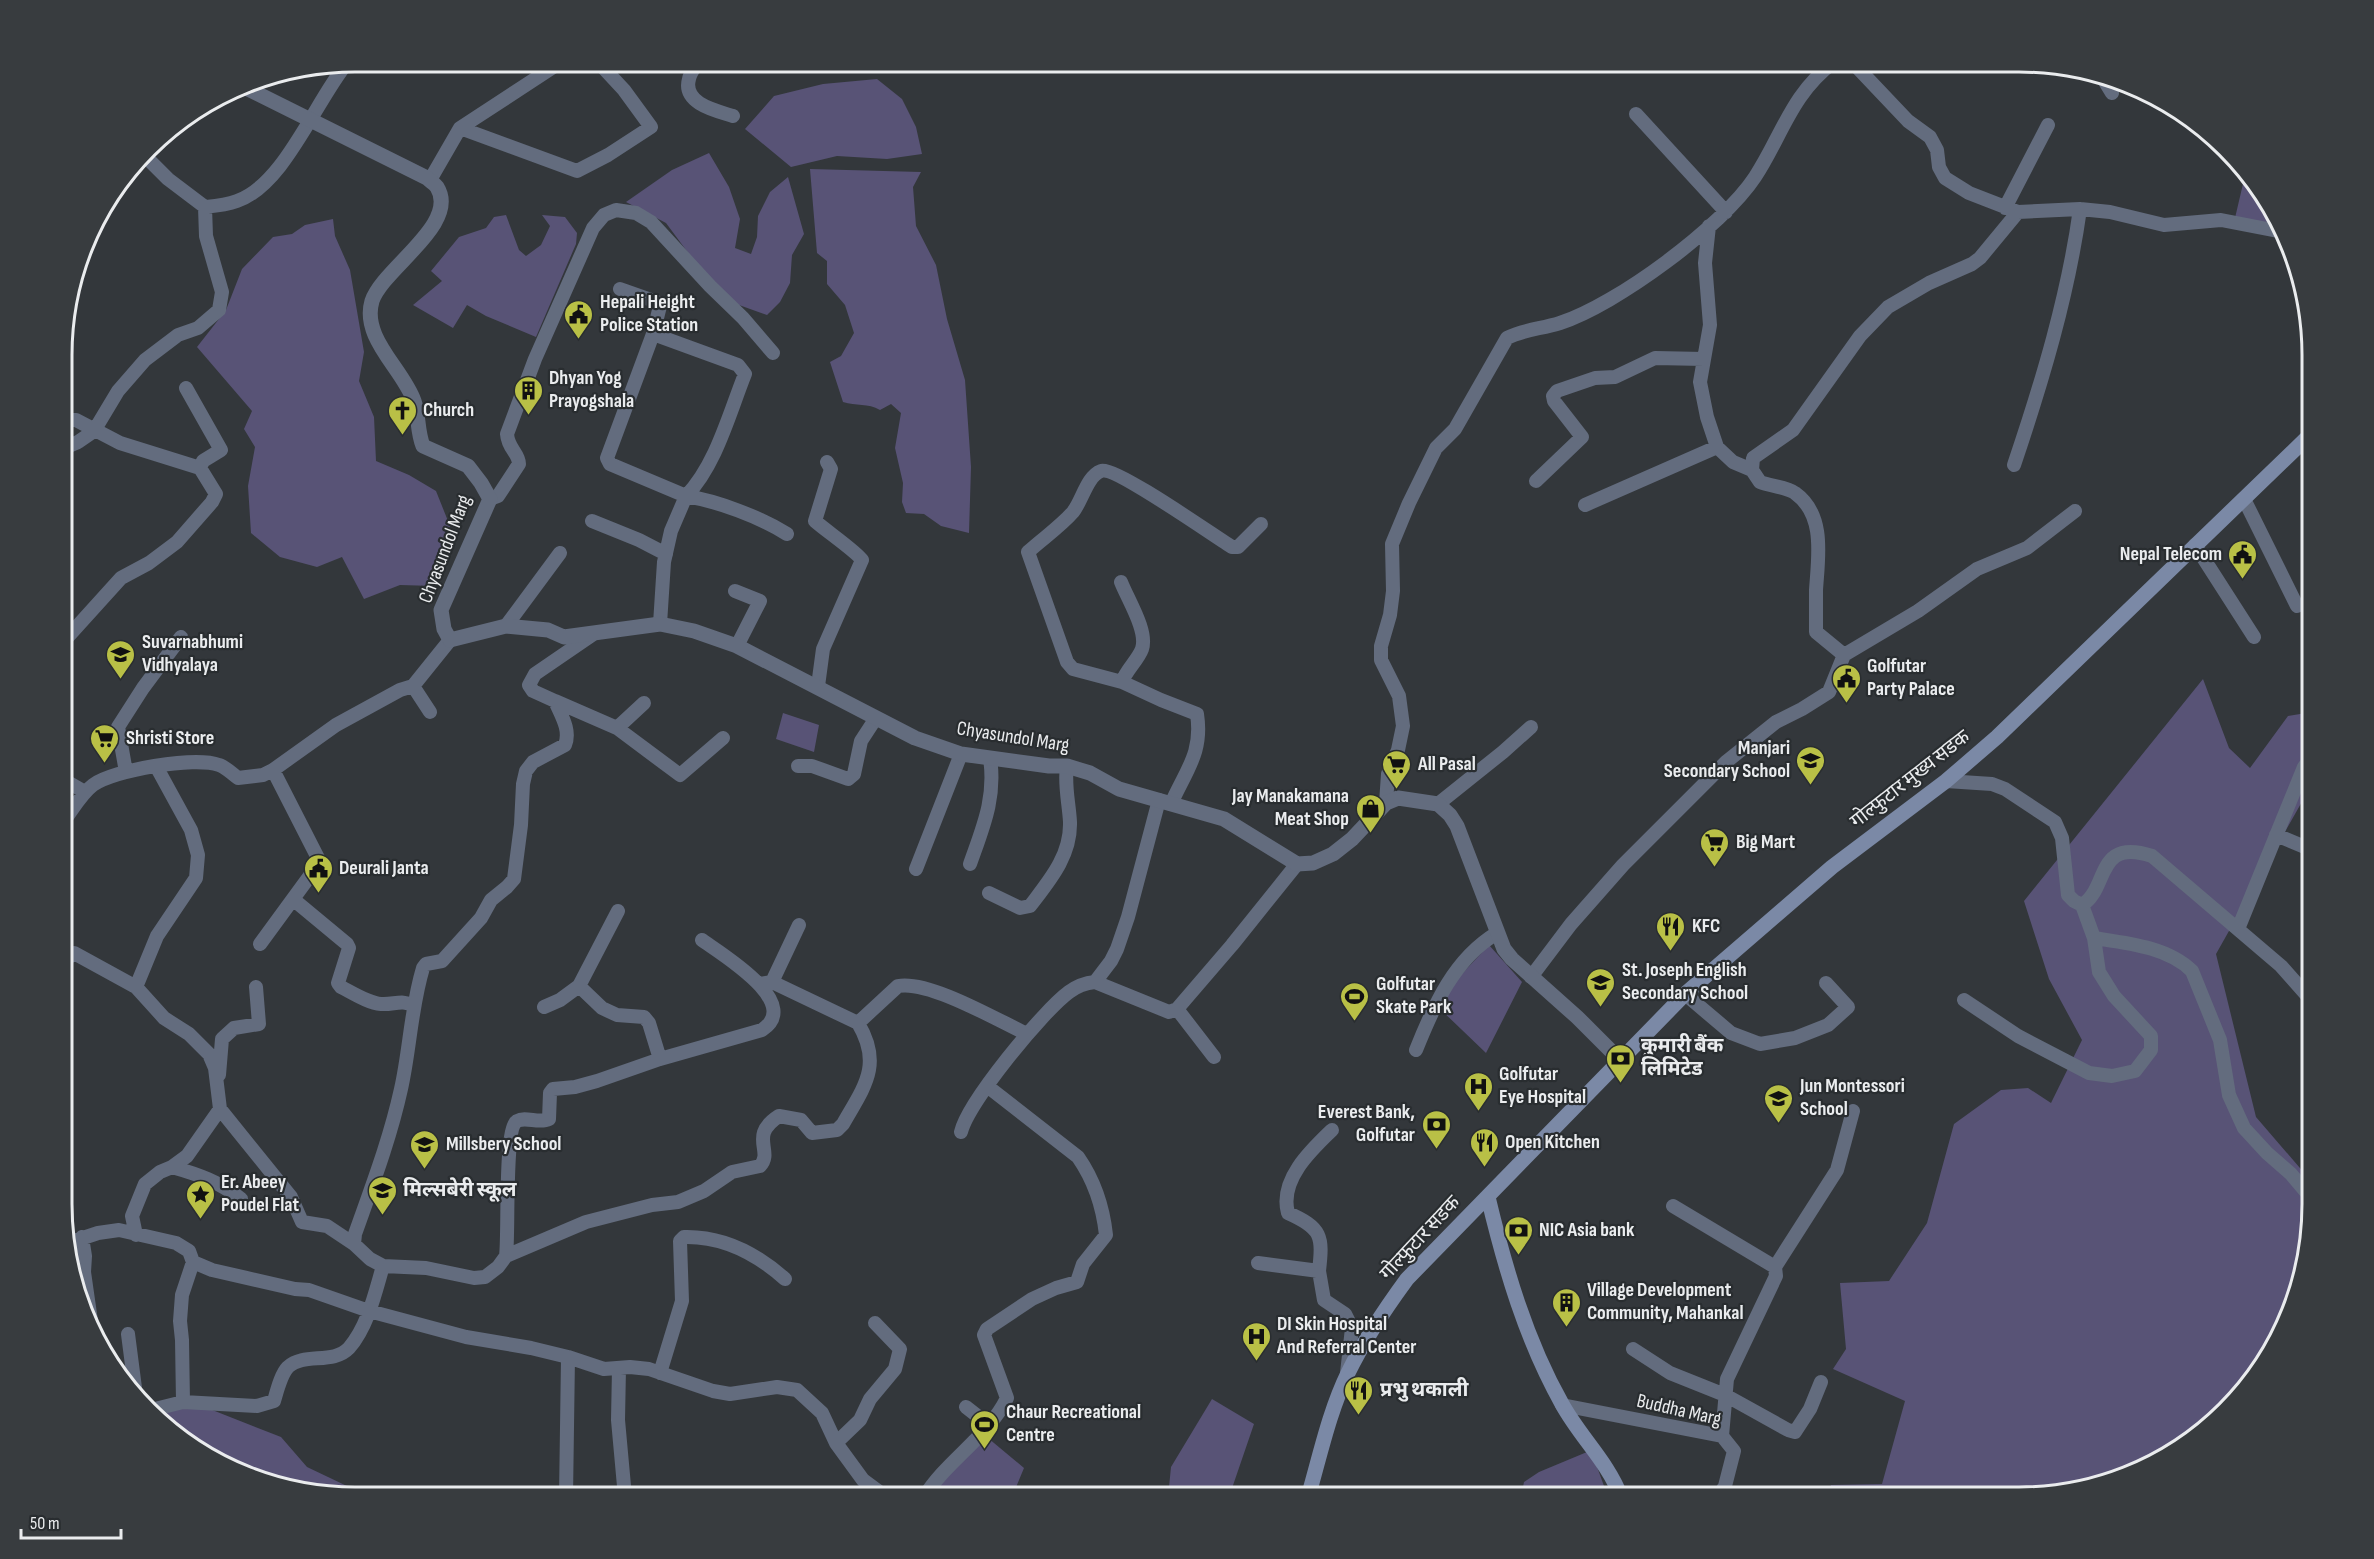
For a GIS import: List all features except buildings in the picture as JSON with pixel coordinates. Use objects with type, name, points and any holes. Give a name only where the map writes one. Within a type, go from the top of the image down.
[{"type":"main road","name":"गोल्फुटार मुख्य सडक","points":[[1531,1153],[1685,994],[1832,867],[1946,781],[1997,737],[2302,443]]},
{"type":"main road","name":"गोल्फुटार सडक","points":[[1311,1487],[1347,1375],[1377,1320],[1407,1279],[1531,1153]]},
{"type":"main road","points":[[1488,1197],[1521,1316],[1562,1405],[1615,1480],[1617,1487]]},
{"type":"street","points":[[252,92],[430,180],[460,128],[546,72]]},
{"type":"street","points":[[460,128],[577,171],[608,155],[651,127],[624,90],[607,72]]},
{"type":"street","points":[[693,72],[689,79],[688,90],[693,98],[709,109],[733,116]]},
{"type":"street","points":[[1386,803],[1388,774],[1398,750],[1403,726],[1400,696],[1381,660],[1381,646],[1390,615],[1393,591],[1392,544],[1436,448],[1455,429],[1507,338],[1520,332],[1560,323],[1620,295],[1726,212],[1755,177],[1785,119],[1820,72]]},
{"type":"street","points":[[1862,72],[1908,121],[1930,137],[1937,150],[1939,167],[1946,177],[1969,193],[2012,210],[2080,209],[2110,212],[2164,225],[2221,220],[2273,230]]},
{"type":"street","points":[[150,160],[168,179],[205,207],[238,201],[255,191],[275,173],[288,157],[309,119],[339,73]]},
{"type":"street","points":[[2108,86],[2112,93]]},
{"type":"street","points":[[1636,114],[1726,212]]},
{"type":"street","points":[[1752,470],[1753,458],[1793,430],[1860,336],[1888,307],[1929,283],[1972,264],[1980,258],[2012,210],[2048,125]]},
{"type":"street","name":"Chyasundol Marg","points":[[430,180],[437,187],[441,200],[437,218],[430,232],[385,278],[376,291],[369,314],[374,333],[413,398],[423,446],[468,466],[490,499],[441,610],[444,629],[450,640],[506,626],[548,630],[564,637],[660,624],[694,631],[737,646],[915,738],[961,754],[1049,766],[1068,766],[1090,773],[1119,789],[1224,819],[1297,864]]},
{"type":"street","points":[[72,445],[94,431],[118,391],[145,360],[178,335],[198,328],[219,310],[222,292],[206,236],[205,207]]},
{"type":"street","points":[[490,499],[498,496],[519,464],[519,458],[508,445],[507,434],[535,358],[593,228],[604,215],[625,209],[651,222],[743,318],[773,353]]},
{"type":"street","points":[[2014,465],[2037,395],[2071,266],[2080,209]]},
{"type":"street","points":[[1709,226],[1705,263],[1710,325],[1700,382],[1707,417],[1717,447],[1733,462],[1752,470],[1760,482],[1794,492],[1806,503],[1815,523],[1820,551],[1816,590],[1816,632],[1844,655]]},
{"type":"street","points":[[621,289],[657,302],[660,306],[653,334],[607,458],[610,464],[686,496],[702,499],[773,526],[787,534]]},
{"type":"street","points":[[653,334],[738,365],[745,375],[706,470],[686,496],[671,531],[666,554],[660,624]]},
{"type":"street","points":[[1536,481],[1582,437],[1554,400],[1553,396],[1557,391],[1595,378],[1615,377],[1655,358],[1704,359]]},
{"type":"street","points":[[186,388],[221,450],[203,460],[200,468]]},
{"type":"street","points":[[72,420],[120,443],[200,468],[216,494],[212,502],[177,542],[149,563],[121,578],[72,632]]},
{"type":"street","points":[[1585,505],[1717,447]]},
{"type":"street","points":[[818,686],[823,649],[862,560],[858,554],[815,521],[831,469],[827,462]]},
{"type":"street","points":[[1095,982],[1111,961],[1124,928],[1165,802],[1195,758],[1199,741],[1197,714],[1122,681],[1073,669],[1067,662],[1028,552],[1073,512],[1093,478],[1100,471],[1108,470],[1179,511],[1232,547],[1238,547],[1261,524]]},
{"type":"street","points":[[2244,499],[2297,606]]},
{"type":"street","points":[[1531,977],[1571,924],[1623,865],[1726,762],[1776,722],[1802,710],[1828,692],[1844,655],[1918,611],[1977,569],[2027,548],[2075,511]]},
{"type":"street","points":[[592,521],[666,554]]},
{"type":"street","points":[[2195,545],[2254,637]]},
{"type":"street","points":[[506,626],[560,553]]},
{"type":"street","points":[[1121,582],[1130,607],[1143,629],[1142,649],[1122,681]]},
{"type":"street","points":[[735,591],[760,601],[737,646]]},
{"type":"street","points":[[592,635],[532,677],[530,685],[533,692],[617,728],[680,775],[723,738]]},
{"type":"street","points":[[126,772],[118,727],[143,688],[181,637]]},
{"type":"street","points":[[72,810],[93,784],[110,776],[156,766],[198,762],[220,765],[238,778],[263,775],[336,725],[400,690],[413,686],[450,640]]},
{"type":"street","points":[[413,686],[430,712]]},
{"type":"street","points":[[354,1244],[355,1233],[390,1135],[408,1056],[418,984],[426,964],[442,961],[481,918],[491,900],[514,879],[526,771],[533,762],[565,745],[567,741],[565,722],[555,701]]},
{"type":"street","points":[[617,728],[644,703]]},
{"type":"street","points":[[798,766],[812,766],[848,778],[854,774],[861,741],[876,718]]},
{"type":"street","points":[[1438,804],[1503,752],[1531,726]]},
{"type":"street","points":[[916,868],[961,754]]},
{"type":"street","points":[[970,864],[989,809],[993,779],[990,758]]},
{"type":"street","points":[[136,987],[157,936],[196,878],[198,855],[191,830],[156,766]]},
{"type":"street","points":[[989,893],[1020,908],[1030,906],[1062,862],[1070,824],[1066,776],[1068,766]]},
{"type":"street","points":[[260,944],[320,862],[273,770]]},
{"type":"street","points":[[2238,929],[2302,772]]},
{"type":"street","points":[[1946,781],[1992,784],[2005,789],[2055,822],[2062,838],[2068,895],[2074,901],[2082,904],[2088,901],[2111,859],[2120,854],[2142,852],[2152,856],[2281,966],[2302,990]]},
{"type":"street","points":[[72,785],[85,792]]},
{"type":"street","points":[[961,1132],[964,1121],[987,1086],[1027,1034],[1068,993],[1084,984],[1095,982],[1169,1012],[1177,1009],[1297,864],[1314,863],[1334,854],[1352,839],[1386,803],[1398,798],[1438,804],[1450,814],[1457,826],[1497,933],[1512,959],[1577,1017],[1621,1061]]},
{"type":"street","points":[[2276,835],[2302,846]]},
{"type":"street","points":[[294,900],[349,948],[339,977],[338,983],[341,987],[374,1002],[382,1004],[402,1001],[414,1006]]},
{"type":"street","points":[[1964,1000],[2018,1036],[2090,1073],[2112,1076],[2135,1071],[2151,1050],[2151,1036],[2114,996],[2099,972],[2094,938],[2082,904]]},
{"type":"street","points":[[544,1007],[560,1000],[579,986],[618,911]]},
{"type":"street","points":[[766,983],[799,925]]},
{"type":"street","points":[[1416,1050],[1439,996],[1450,980],[1485,940],[1497,933]]},
{"type":"street","points":[[2094,938],[2140,945],[2185,964],[2193,971],[2220,1040],[2229,1095],[2244,1128],[2302,1187]]},
{"type":"street","points":[[506,1256],[586,1222],[652,1205],[678,1202],[704,1191],[732,1172],[760,1166],[764,1157],[762,1136],[766,1126],[779,1116],[801,1120],[812,1133],[837,1130],[843,1124],[870,1074],[869,1049],[858,1023],[766,983],[702,940]]},
{"type":"street","points":[[72,955],[74,953],[136,987],[164,1018],[189,1034],[209,1054],[215,1068],[220,1109],[291,1197],[302,1222],[327,1226],[383,1266],[426,1268],[474,1278],[485,1277],[498,1267],[506,1256],[508,1154],[511,1128],[515,1122],[549,1119],[550,1093],[553,1089],[575,1087],[597,1081],[660,1059],[762,1030],[769,1025],[775,1012],[766,983]]},
{"type":"street","points":[[1685,994],[1731,1033],[1760,1044],[1795,1038],[1828,1025],[1848,1007],[1826,983]]},
{"type":"street","points":[[858,1023],[898,986],[905,984],[942,993],[1027,1034]]},
{"type":"street","points":[[579,986],[602,1008],[618,1015],[644,1017],[649,1023],[660,1059]]},
{"type":"street","points":[[218,1089],[222,1040],[234,1028],[259,1024],[256,987]]},
{"type":"street","points":[[1177,1009],[1214,1057]]},
{"type":"street","points":[[933,1487],[978,1435],[998,1417],[1007,1398],[984,1335],[987,1329],[1032,1299],[1056,1288],[1077,1282],[1083,1264],[1106,1235],[1100,1204],[1088,1172],[1078,1156],[987,1086]]},
{"type":"street","points":[[136,1235],[132,1216],[145,1184],[187,1156],[220,1109]]},
{"type":"street","points":[[1722,1436],[1727,1378],[1776,1276],[1775,1267],[1837,1170],[1853,1111]]},
{"type":"street","points":[[1332,1130],[1297,1168],[1285,1204],[1288,1213],[1309,1222],[1322,1243],[1319,1271],[1324,1300],[1345,1314],[1352,1328],[1347,1375]]},
{"type":"street","points":[[172,1167],[202,1176],[231,1191],[241,1199]]},
{"type":"street","points":[[1673,1206],[1775,1267]]},
{"type":"street","points":[[74,1240],[119,1230],[176,1243],[189,1251],[193,1262],[182,1295],[180,1321],[183,1402]]},
{"type":"street","points":[[82,1237],[87,1296]]},
{"type":"street","points":[[660,1373],[682,1300],[680,1241],[684,1237],[708,1239],[739,1248],[757,1256],[785,1279]]},
{"type":"street","points":[[193,1262],[212,1270],[295,1289],[309,1290],[369,1311],[466,1337],[531,1348],[604,1369],[630,1367],[660,1373],[713,1391],[730,1394],[777,1387],[796,1390],[822,1413],[836,1443],[863,1480],[872,1487]]},
{"type":"street","points":[[1258,1263],[1319,1271]]},
{"type":"street","points":[[159,1408],[183,1402],[257,1406],[274,1401],[286,1368],[298,1360],[321,1359],[341,1354],[348,1348],[369,1311],[383,1266]]},
{"type":"street","points":[[836,1443],[860,1420],[870,1400],[895,1369],[900,1349],[875,1323]]},
{"type":"street","points":[[128,1334],[134,1381]]},
{"type":"street","points":[[1633,1349],[1670,1373],[1725,1395],[1795,1432],[1810,1409],[1821,1382]]},
{"type":"street","points":[[566,1487],[568,1357]]},
{"type":"street","points":[[619,1368],[618,1420],[624,1487]]},
{"type":"street","name":"Buddha Marg","points":[[1562,1405],[1722,1436],[1734,1451],[1724,1487]]},
{"type":"street","points":[[966,1407],[980,1418],[985,1430]]},
{"type":"shaded area","points":[[877,79],[902,99],[916,127],[922,154],[887,159],[837,156],[791,167],[745,129],[774,96],[823,84]]},
{"type":"shaded area","points":[[709,153],[729,187],[740,219],[735,248],[751,254],[757,237],[758,216],[770,192],[788,177],[804,234],[792,255],[790,283],[780,302],[767,315],[739,305],[712,285],[666,223],[626,202],[672,170]]},
{"type":"shaded area","points":[[810,169],[921,172],[913,187],[916,226],[936,265],[947,319],[965,380],[971,467],[969,533],[941,526],[924,514],[906,513],[902,502],[903,483],[895,448],[901,413],[891,404],[880,410],[871,406],[843,402],[830,362],[841,356],[854,333],[845,305],[827,284],[827,261],[817,253]]},
{"type":"shaded area","points":[[2243,182],[2271,226],[2235,218]]},
{"type":"shaded area","points":[[506,215],[519,250],[526,256],[541,245],[550,226],[542,215],[565,217],[577,233],[576,244],[536,337],[486,316],[467,305],[453,328],[413,305],[442,281],[431,271],[459,237],[486,228],[494,217]]},
{"type":"shaded area","points":[[333,219],[335,236],[350,270],[364,352],[359,381],[374,417],[376,461],[409,475],[436,491],[450,526],[434,586],[400,585],[364,599],[342,557],[317,567],[280,557],[251,533],[248,486],[255,447],[244,429],[252,411],[197,347],[226,310],[242,269],[273,237],[292,234],[305,225]]},
{"type":"shaded area","points":[[2203,679],[2229,748],[2250,768],[2288,716],[2302,714],[2302,802],[2216,954],[2256,1117],[2302,1170],[2300,1241],[2287,1295],[2264,1346],[2232,1391],[2191,1429],[2144,1458],[2110,1472],[2056,1485],[1830,1487],[1831,1485],[1882,1484],[1905,1401],[1833,1369],[1846,1349],[1840,1283],[1889,1281],[1927,1223],[1954,1124],[2001,1090],[2028,1088],[2051,1103],[2082,1040],[2049,979],[2024,901]]},
{"type":"shaded area","points":[[783,713],[819,725],[814,752],[776,739]]},
{"type":"shaded area","points":[[1489,945],[1522,982],[1486,1053],[1437,1006],[1444,993]]},
{"type":"shaded area","points":[[1212,1399],[1254,1424],[1232,1487],[1169,1487],[1171,1467]]},
{"type":"shaded area","points":[[192,1402],[281,1437],[307,1467],[348,1487],[300,1482],[264,1472],[213,1449],[164,1413]]},
{"type":"shaded area","name":"Chaur Recreational Centre","points":[[982,1433],[1024,1468],[1016,1487],[936,1487]]},
{"type":"shaded area","points":[[1587,1452],[1596,1464],[1604,1487],[1523,1487],[1524,1482],[1539,1472]]},
{"type":"place","name":"Hepali Height Police Station","points":[[579,340]]},
{"type":"place","name":"Dhyan Yog Prayogshala","points":[[528,416]]},
{"type":"place","name":"Church","points":[[402,436]]},
{"type":"place","name":"Nepal Telecom","points":[[2243,580]]},
{"type":"place","name":"Suvarnabhumi Vidhyalaya","points":[[121,680]]},
{"type":"place","name":"Golfutar Party Palace","points":[[1846,704]]},
{"type":"place","name":"Shristi Store","points":[[105,764]]},
{"type":"place","name":"Manjari Secondary School","points":[[1811,786]]},
{"type":"place","name":"All Pasal","points":[[1397,790]]},
{"type":"place","name":"Jay Manakamana Meat Shop","points":[[1370,834]]},
{"type":"place","name":"Big Mart","points":[[1715,868]]},
{"type":"place","name":"Deurali Janta","points":[[318,894]]},
{"type":"place","name":"KFC","points":[[1671,952]]},
{"type":"place","name":"St. Joseph English Secondary School","points":[[1601,1008]]},
{"type":"place","name":"Golfutar Skate Park","points":[[1355,1022]]},
{"type":"place","name":"कुमारी बैंक लिमिटेड","points":[[1620,1084]]},
{"type":"place","name":"Golfutar Eye Hospital","points":[[1478,1112]]},
{"type":"place","name":"Jun Montessori School","points":[[1779,1124]]},
{"type":"place","name":"Everest Bank, Golfutar","points":[[1436,1150]]},
{"type":"place","name":"Open Kitchen","points":[[1484,1168]]},
{"type":"place","name":"Millsbery School","points":[[425,1170]]},
{"type":"place","name":"मिल्सबेरी स्कूल","points":[[382,1216]]},
{"type":"place","name":"Er. Abeey Poudel Flat","points":[[200,1220]]},
{"type":"place","name":"NIC Asia bank","points":[[1518,1256]]},
{"type":"place","name":"Village Development Community, Mahankal","points":[[1566,1328]]},
{"type":"place","name":"DI Skin Hospital And Referral Center","points":[[1256,1362]]},
{"type":"place","name":"प्रभु थकाली","points":[[1359,1416]]},
{"type":"place","name":"Chaur Recreational Centre","points":[[985,1450]]}]
